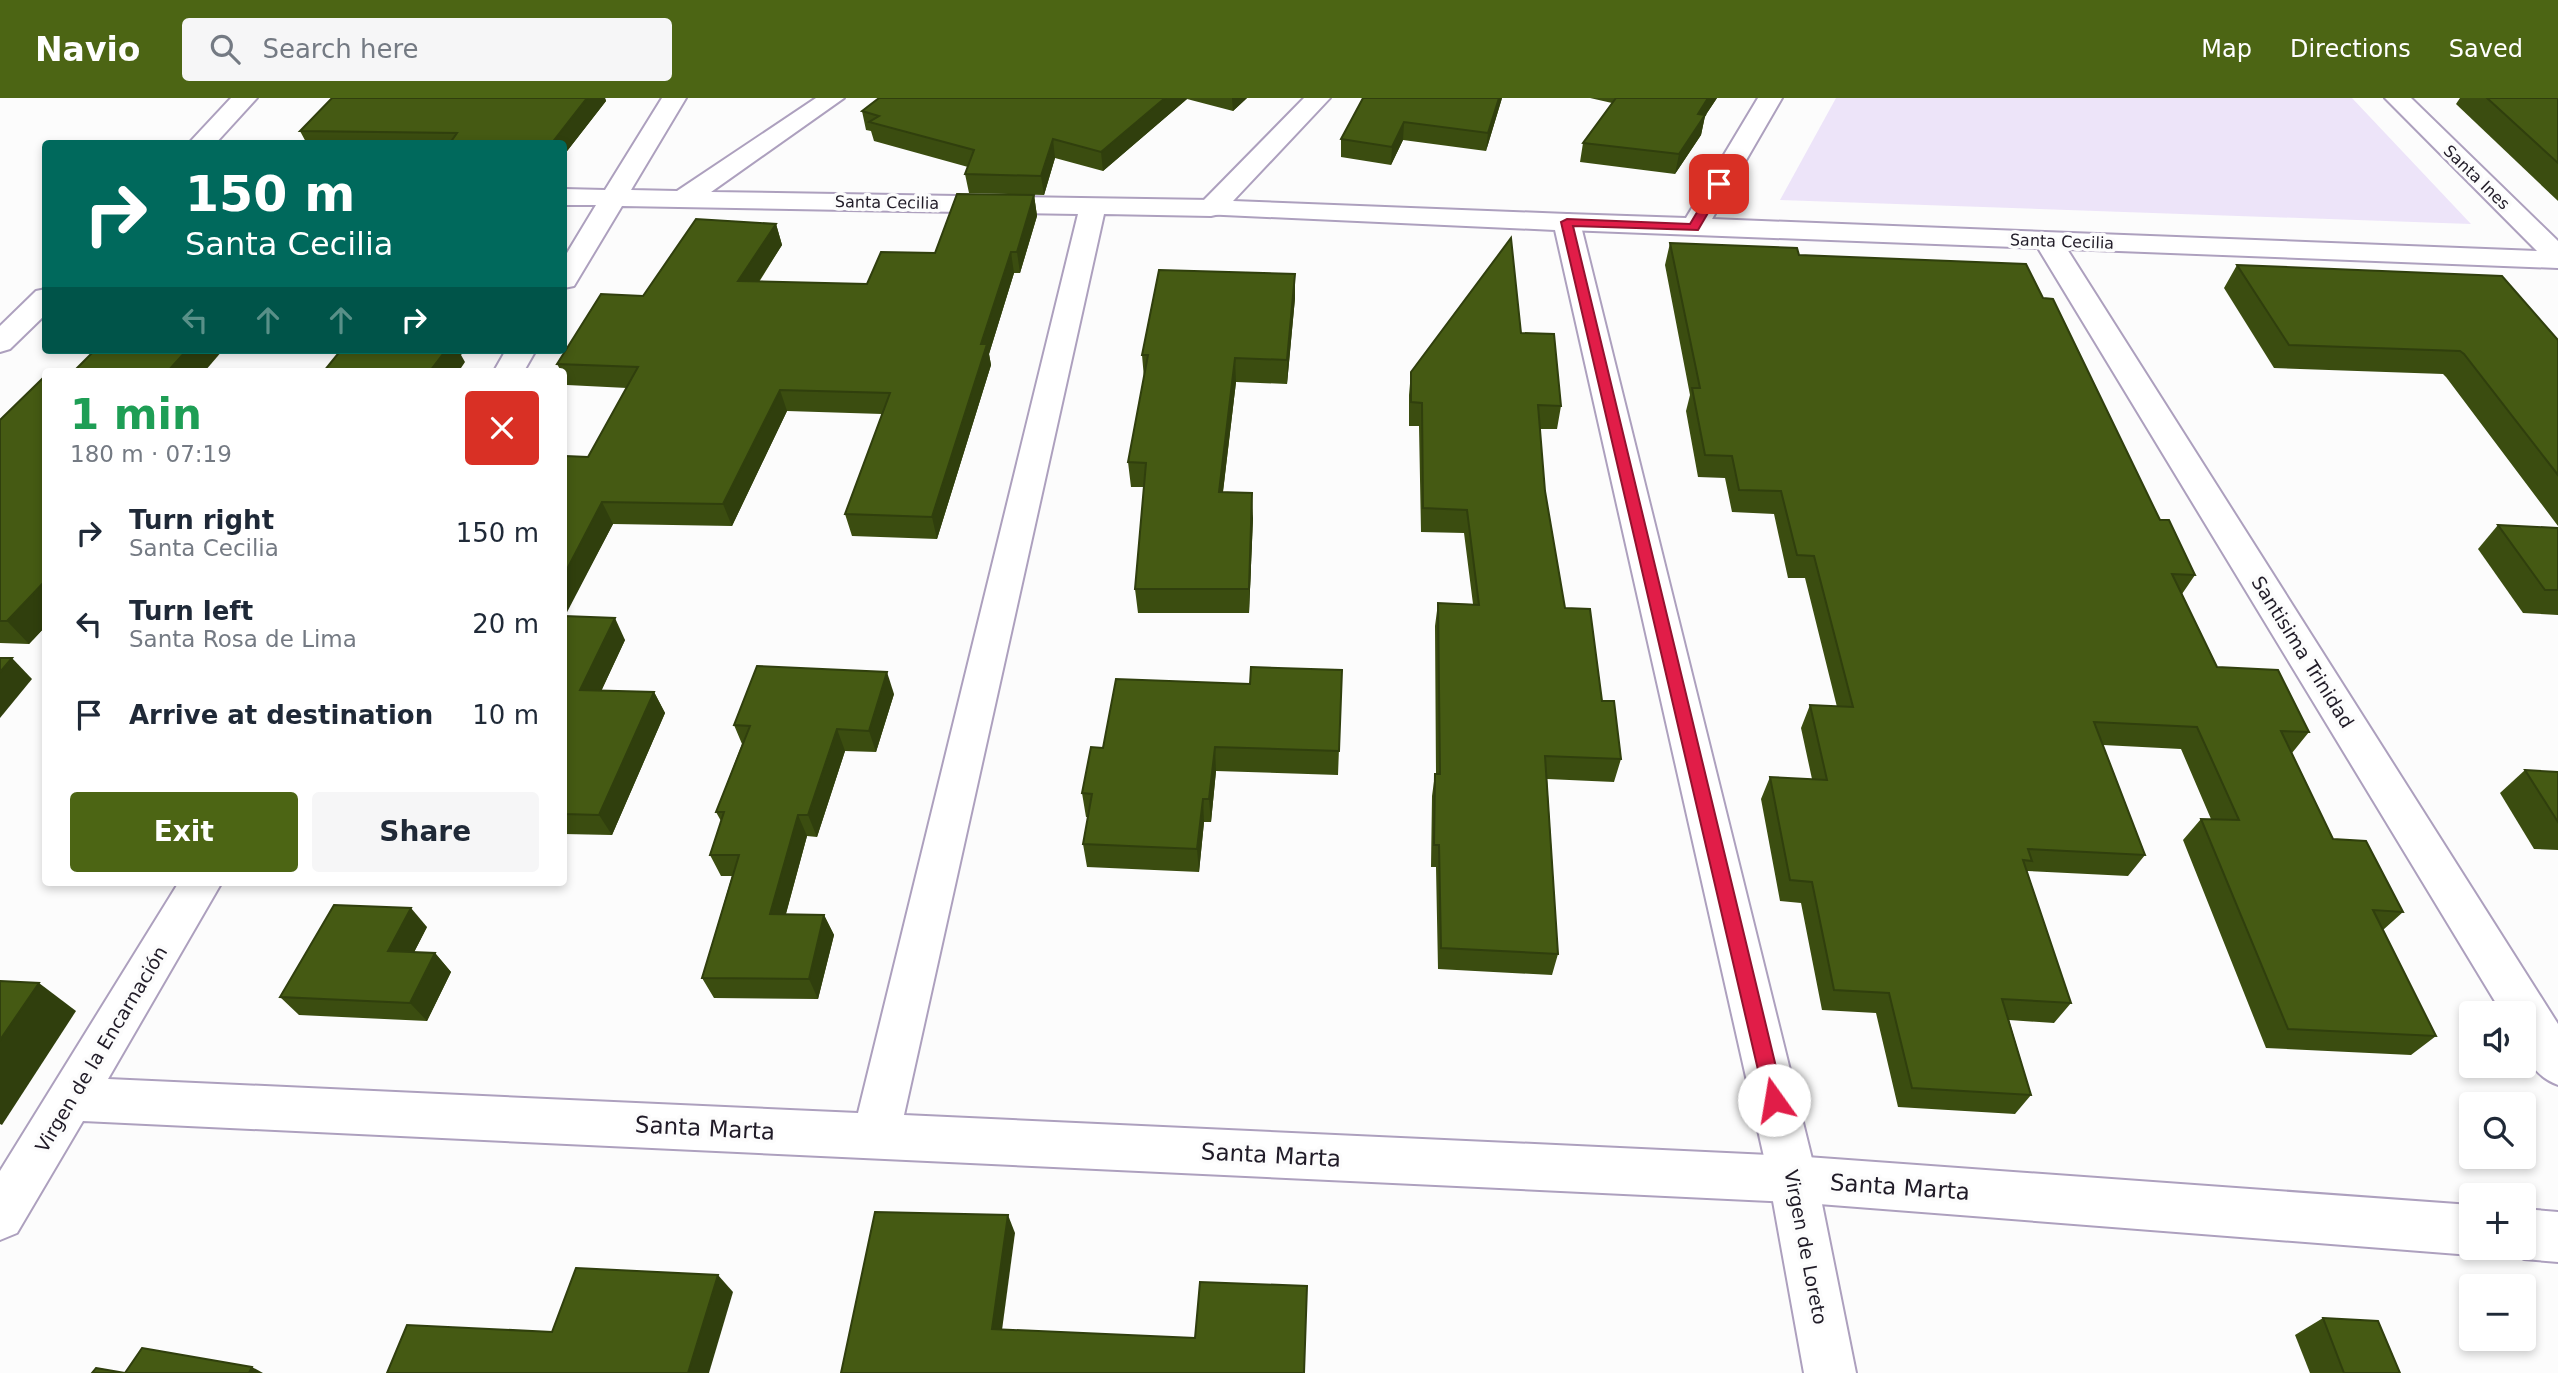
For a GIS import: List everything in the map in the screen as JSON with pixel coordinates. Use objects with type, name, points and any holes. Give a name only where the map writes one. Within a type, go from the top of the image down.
[{"type":"street","points":[[204,140],[246,98]]},
{"type":"street","points":[[567,275],[674,98]]},
{"type":"street","points":[[682,199],[832,98]]},
{"type":"street","points":[[1211,208],[1318,98]]},
{"type":"street","points":[[1694,227],[1770,98]]},
{"type":"street","name":"Santa Ines","points":[[2397,98],[2558,258]]},
{"type":"street","name":"Santa Cecilia","points":[[567,197],[1211,208],[2558,258]]},
{"type":"street","points":[[876,1136],[1093,206]]},
{"type":"street","name":"Virgen de Loreto","points":[[1567,222],[1793,1179],[1830,1373]]},
{"type":"street","name":"Santisima Trinidad","points":[[2047,240],[2558,1064]]},
{"type":"street","points":[[0,343],[42,302]]},
{"type":"street","name":"Virgen de la Encarnación","points":[[0,1216],[199,886]]},
{"type":"street","name":"Santa Marta","points":[[71,1099],[1793,1179],[2459,1229]]},
{"type":"street","points":[[2536,1235],[2558,1237]]},
{"type":"shaded area","points":[[1836,98],[2352,98],[2471,224],[1780,200]]},
{"type":"building","points":[[332,98],[587,98],[554,140],[452,140],[457,133],[300,131]]},
{"type":"building","points":[[879,98],[1165,98],[1101,152],[1053,139],[1041,176],[965,174],[974,150],[869,122],[879,116],[862,111]]},
{"type":"building","points":[[1363,98],[1499,98],[1488,133],[1404,122],[1392,147],[1341,139]]},
{"type":"building","points":[[1616,98],[1708,98],[1698,114],[1705,115],[1679,154],[1583,143]]},
{"type":"building","points":[[2487,98],[2558,98],[2558,163]]},
{"type":"building","points":[[957,194],[1034,195],[1017,252],[1011,252],[981,344],[987,344],[932,517],[845,514],[890,393],[780,390],[723,504],[602,502],[567,569],[567,456],[588,457],[638,367],[557,364],[563,354],[567,354],[567,348],[601,294],[643,296],[696,219],[776,224],[738,281],[867,284],[881,252],[935,253]]},
{"type":"building","points":[[1511,238],[1521,333],[1554,334],[1561,406],[1538,405],[1545,491],[1565,608],[1590,609],[1602,701],[1614,701],[1621,759],[1545,756],[1558,954],[1441,948],[1439,845],[1434,845],[1435,774],[1440,774],[1438,603],[1479,605],[1467,510],[1423,508],[1422,403],[1411,402],[1411,372]]},
{"type":"building","points":[[1670,243],[1797,248],[1799,255],[2026,264],[2043,298],[2053,299],[2160,520],[2169,520],[2195,575],[2172,574],[2217,667],[2278,670],[2309,732],[2281,731],[2333,839],[2366,841],[2403,912],[2373,910],[2436,1036],[2288,1029],[2201,819],[2239,820],[2197,727],[2094,722],[2145,855],[2028,849],[2032,861],[2023,860],[2071,1003],[2002,999],[2031,1095],[1912,1088],[1889,993],[1834,990],[1812,882],[1790,880],[1770,777],[1827,780],[1810,705],[1853,707],[1814,556],[1797,555],[1781,491],[1739,490],[1732,456],[1705,455],[1692,388],[1700,388]]},
{"type":"building","points":[[2237,265],[2502,276],[2558,340],[2558,475],[2460,351],[2289,345]]},
{"type":"building","points":[[1159,270],[1295,274],[1287,360],[1235,358],[1219,492],[1252,493],[1249,589],[1135,589],[1146,463],[1128,462],[1148,355],[1142,355]]},
{"type":"building","points":[[91,354],[183,354],[171,368],[77,368]]},
{"type":"building","points":[[338,354],[443,354],[432,368],[326,368]]},
{"type":"building","points":[[42,379],[42,584],[7,621],[0,621],[0,420]]},
{"type":"building","points":[[2498,525],[2558,528],[2558,590],[2545,590]]},
{"type":"building","points":[[567,616],[615,618],[580,690],[654,692],[599,815],[567,814]]},
{"type":"building","points":[[0,658],[12,658],[0,672]]},
{"type":"building","points":[[757,666],[887,672],[869,731],[837,729],[808,815],[798,815],[770,914],[824,915],[809,979],[702,978],[739,855],[710,855],[724,812],[716,812],[750,726],[734,725]]},
{"type":"building","points":[[1251,667],[1342,670],[1339,751],[1215,747],[1209,799],[1203,799],[1197,849],[1083,844],[1092,794],[1082,793],[1091,747],[1103,748],[1116,679],[1250,684]]},
{"type":"building","points":[[2525,770],[2558,772],[2558,822]]},
{"type":"building","points":[[334,905],[411,908],[388,951],[435,953],[410,1003],[280,997]]},
{"type":"building","points":[[0,981],[39,983],[0,1040]]},
{"type":"building","points":[[875,1212],[1008,1215],[992,1329],[1195,1338],[1200,1282],[1307,1286],[1304,1373],[841,1373]]},
{"type":"building","points":[[576,1268],[718,1275],[688,1373],[387,1373],[407,1325],[552,1332]]},
{"type":"building","points":[[2323,1318],[2378,1321],[2400,1373],[2344,1373]]},
{"type":"building","points":[[142,1348],[252,1367],[249,1373],[125,1373]]},
{"type":"building","points":[[96,1368],[125,1373],[92,1373]]},
{"type":"route","points":[[1719,184],[1694,227],[1567,222],[1774,1100]]}]
